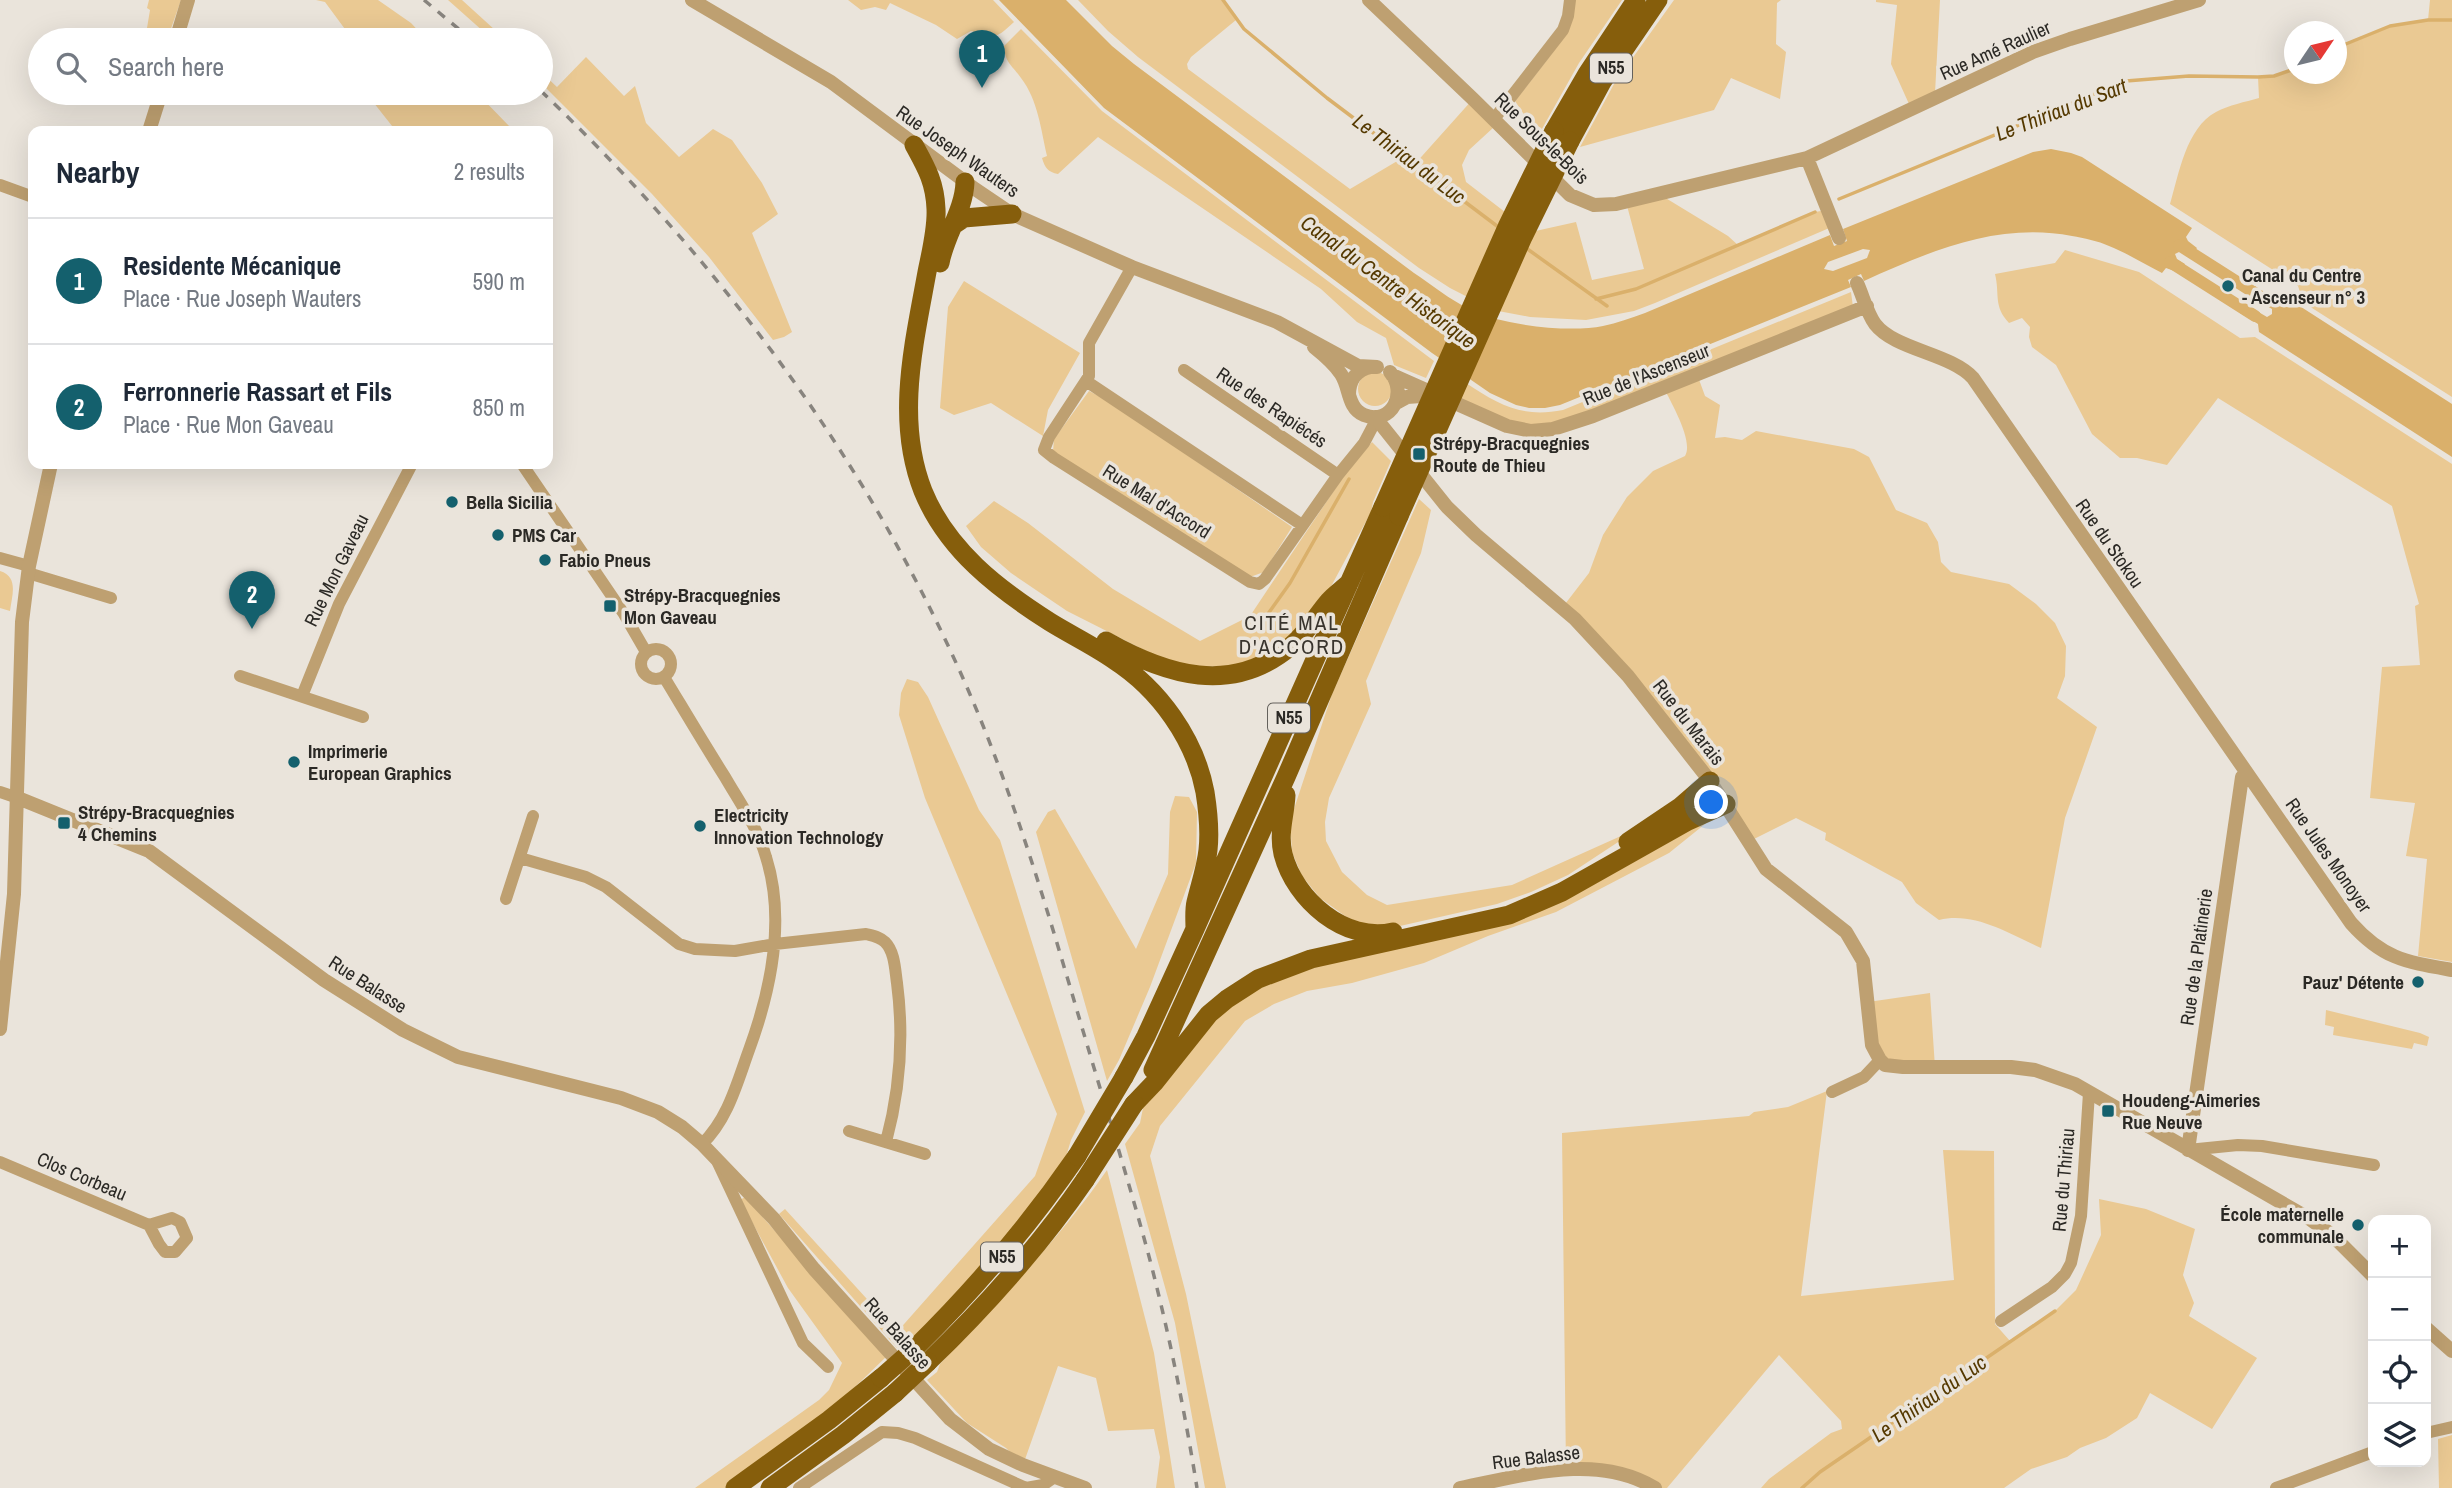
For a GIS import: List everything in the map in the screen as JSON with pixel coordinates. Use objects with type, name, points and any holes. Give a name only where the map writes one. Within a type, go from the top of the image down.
[{"type":"highway","name":"N55","points":[[1562,136],[1587,74],[1636,0]]},
{"type":"highway","name":"N55","points":[[735,1488],[830,1420],[881,1378],[921,1355],[979,1313],[1023,1263],[1084,1180],[1133,1104],[1163,1050],[1286,776],[1507,227],[1562,136],[1658,0]]},
{"type":"highway","points":[[914,145],[928,166],[937,211],[909,388],[911,446],[923,491],[947,535],[984,575],[1050,622],[1115,660],[1159,699],[1181,730],[1205,790],[1208,818],[1208,849],[1196,903],[1195,929]]},
{"type":"highway","points":[[937,211],[965,182]]},
{"type":"highway","points":[[965,182],[964,196],[943,249],[922,360],[920,419],[923,451],[935,491],[944,510],[972,550],[1016,587],[1056,613],[1137,658],[1158,667],[1201,676],[1247,671],[1272,660],[1292,646],[1329,601],[1349,583]]},
{"type":"highway","points":[[952,226],[964,218],[1012,214]]},
{"type":"highway","name":"N55","points":[[770,1488],[895,1393],[963,1300],[1008,1250],[1077,1156],[1146,1036],[1349,583],[1391,512]]},
{"type":"highway","points":[[1286,776],[1286,807],[1281,820],[1281,837],[1283,855],[1298,886],[1324,914],[1341,925],[1360,933],[1385,934],[1488,911],[1558,884],[1680,807],[1710,781]]},
{"type":"highway","points":[[1133,1104],[1154,1083],[1209,1014],[1258,979],[1311,959],[1521,910],[1562,892],[1688,821],[1726,804]]},
{"type":"street","points":[[180,28],[188,0]]},
{"type":"street","name":"Rue Joseph Wauters","points":[[692,0],[831,82],[1012,214],[1132,267],[1277,322],[1358,366],[1377,367]]},
{"type":"street","name":"Rue Sous-le-Bois","points":[[1368,0],[1570,195],[1594,205],[1616,204],[1807,158],[1851,137]]},
{"type":"street","points":[[1494,119],[1563,30],[1570,0]]},
{"type":"street","name":"Rue Amé Raulier","points":[[1851,137],[2033,52],[2070,38],[2199,0]]},
{"type":"street","points":[[151,126],[157,105]]},
{"type":"street","points":[[1807,158],[1837,232]]},
{"type":"street","points":[[0,185],[28,195]]},
{"type":"street","name":"Rue Mal d'Accord","points":[[1132,267],[1089,343],[1090,371],[1086,381],[1049,437],[1044,450],[1054,458],[1250,582],[1259,584],[1364,443]]},
{"type":"street","points":[[1857,283],[1867,306]]},
{"type":"street","name":"Rue du Stokou","points":[[1867,306],[1876,325],[1885,333],[1958,366],[1973,378],[2257,785]]},
{"type":"street","name":"Rue de l'Ascenseur","points":[[1392,374],[1507,426],[1531,431],[1553,429],[1593,416],[1867,306]]},
{"type":"street","name":"Rue Joseph Wauters","points":[[1297,332],[1343,376],[1349,395]]},
{"type":"street","points":[[1372,416],[1355,408],[1349,395],[1349,388],[1356,374],[1369,367],[1377,367],[1392,374],[1399,388],[1393,407]]},
{"type":"street","name":"Rue des Rapiécés","points":[[1184,370],[1338,475]]},
{"type":"street","points":[[1086,381],[1302,525]]},
{"type":"street","points":[[1364,443],[1372,416],[1393,407],[1407,397],[1437,395]]},
{"type":"street","name":"Rue du Marais","points":[[1393,407],[1388,414],[1388,421],[1397,445]]},
{"type":"street","name":"Rue du Marais","points":[[1372,416],[1457,516],[1568,613],[1659,714],[1726,804],[1766,869],[1846,932],[1863,961],[1872,1045],[1880,1060]]},
{"type":"street","points":[[1364,443],[1383,436],[1397,445]]},
{"type":"street","points":[[0,1029],[10,948],[18,798],[22,622],[29,570],[50,469]]},
{"type":"street","name":"Rue Mon Gaveau","points":[[302,696],[339,604],[409,469]]},
{"type":"street","points":[[525,469],[624,614],[646,652]]},
{"type":"street","points":[[0,558],[111,598]]},
{"type":"street","points":[[655,648],[668,655],[671,664],[664,677],[649,678],[642,671],[641,660],[646,652],[655,648]]},
{"type":"street","points":[[240,676],[363,717]]},
{"type":"street","points":[[664,677],[750,819],[760,839],[771,882],[775,943],[770,978],[753,1038],[722,1118],[702,1144]]},
{"type":"street","name":"Rue de la Platinerie","points":[[2188,1150],[2242,777],[2247,773]]},
{"type":"street","name":"Rue Jules Monoyer","points":[[2257,785],[2327,890],[2367,940],[2400,959],[2452,970]]},
{"type":"street","points":[[0,792],[18,798]]},
{"type":"street","name":"Rue Balasse","points":[[18,798],[149,850],[324,980],[433,1046],[458,1057],[621,1098],[658,1112],[682,1127],[702,1144],[774,1219],[814,1269],[950,1419],[989,1449],[1053,1478],[1085,1488]]},
{"type":"street","points":[[506,899],[533,816]]},
{"type":"street","points":[[520,858],[586,877],[606,887],[680,944],[709,951],[735,951],[775,943],[866,934],[884,941],[890,949],[901,1011],[902,1056],[886,1142]]},
{"type":"street","points":[[1832,1092],[1864,1077],[1880,1060],[1885,1065],[1903,1067],[2011,1067],[2035,1070],[2059,1078],[2225,1169],[2322,1226],[2368,1271]]},
{"type":"street","name":"Rue du Thiriau","points":[[2001,1321],[2052,1287],[2071,1264],[2081,1216],[2089,1093]]},
{"type":"street","points":[[849,1131],[925,1154]]},
{"type":"street","points":[[2188,1150],[2238,1145],[2262,1146],[2374,1165]]},
{"type":"street","name":"Rue Balasse","points":[[716,1159],[803,1343],[828,1367]]},
{"type":"street","name":"Clos Corbeau","points":[[0,1162],[149,1225]]},
{"type":"street","points":[[2431,1332],[2452,1351]]},
{"type":"street","points":[[2431,1432],[2452,1427]]},
{"type":"street","points":[[799,1488],[882,1433],[898,1433],[915,1438],[1026,1488],[1044,1485],[1053,1478]]},
{"type":"street","points":[[2276,1488],[2368,1454]]},
{"type":"street","name":"Rue Balasse","points":[[1460,1488],[1537,1473],[1590,1469],[1630,1477],[1655,1488]]},
{"type":"shaded area","points":[[149,0],[181,0],[171,28],[147,28],[150,10],[147,8]]},
{"type":"shaded area","points":[[316,0],[378,0],[416,28],[344,28],[325,2]]},
{"type":"shaded area","points":[[448,0],[462,0],[493,28],[480,28]]},
{"type":"shaded area","points":[[848,0],[993,0],[1014,22],[998,35],[990,36],[971,31],[957,39],[936,25],[890,3],[886,10],[875,7],[861,10]]},
{"type":"shaded area","points":[[1078,0],[1223,0],[1236,20],[1191,57],[1187,64],[1188,69],[1350,189],[1404,157],[1414,165],[1473,99],[1494,127],[1469,150],[1462,165],[1466,182],[1531,232],[1576,222],[1592,280],[1644,269],[1626,202],[1659,194],[1728,236],[1739,246],[1815,212],[1827,210],[1834,226],[1634,311],[1586,320],[1530,317],[1493,310],[1419,268],[1138,57]]},
{"type":"shaded area","points":[[1570,0],[1622,0],[1579,63],[1538,136],[1515,101],[1553,52]]},
{"type":"shaded area","points":[[1674,0],[1781,0],[1777,3],[1776,44],[1786,52],[1780,99],[1731,78],[1714,110],[1580,147],[1614,84]]},
{"type":"shaded area","points":[[1876,0],[1940,0],[1935,93],[1909,104],[1891,64],[1897,5]]},
{"type":"shaded area","points":[[2430,0],[2452,0],[2452,397],[2312,308],[2302,298],[2298,286],[2170,204],[2185,153],[2197,129],[2216,112],[2259,98],[2258,77],[2284,72],[2284,84],[2347,84],[2347,44],[2390,26],[2428,20]]},
{"type":"shaded area","points":[[1021,29],[1102,111],[1434,361],[1426,378],[1394,365],[1386,338],[1357,322],[1321,289],[1098,137],[1058,174],[1049,171],[1042,158],[1047,156],[1035,105],[1005,52],[1004,46]]},
{"type":"shaded area","points":[[586,57],[624,96],[635,86],[646,123],[679,157],[713,129],[732,140],[762,183],[778,214],[752,233],[792,332],[773,340],[709,257],[652,194],[553,95],[553,83],[557,87]]},
{"type":"shaded area","points":[[375,105],[489,105],[509,126],[392,126]]},
{"type":"shaded area","points":[[2065,250],[2139,272],[2240,338],[2255,337],[2452,464],[2452,962],[2418,956],[2427,859],[2406,856],[2415,803],[2370,798],[2382,667],[2420,665],[2415,606],[2419,604],[2392,506],[2218,398],[2167,465],[2137,458],[2120,458],[2092,434],[2056,365],[2032,347],[2030,327],[2022,318],[2009,323],[1999,305],[1995,274],[2055,263]]},
{"type":"shaded area","points":[[964,281],[1080,353],[1048,410],[1043,436],[991,403],[954,415],[940,408],[948,307]]},
{"type":"shaded area","points":[[1851,292],[1853,307],[1697,374],[1705,396],[1720,405],[1715,438],[1742,440],[1756,431],[1854,449],[1869,457],[1896,510],[1927,523],[1938,542],[1941,562],[1951,572],[2009,584],[2036,604],[2055,623],[2066,646],[2065,676],[2057,698],[2097,727],[2065,818],[2041,948],[1978,921],[1952,918],[1939,920],[1916,903],[1902,882],[1825,840],[1826,833],[1796,818],[1748,842],[1718,792],[1562,608],[1589,573],[1603,535],[1627,497],[1653,471],[1685,456],[1687,449],[1684,432],[1664,388],[1531,431],[1456,404],[1466,383],[1489,398],[1512,408],[1535,412],[1563,410]]},
{"type":"shaded area","points":[[1375,372],[1387,377],[1392,389],[1387,401],[1375,406],[1363,401],[1358,389],[1363,377]]},
{"type":"shaded area","points":[[1089,391],[1112,403],[1292,527],[1264,572],[1250,577],[1053,452],[1054,439]]},
{"type":"shaded area","points":[[1372,442],[1391,461],[1371,512],[1327,594],[1281,646],[1236,666],[1187,666],[1158,657],[1067,611],[1011,573],[981,547],[966,526],[994,501],[1028,523],[1113,589],[1200,641],[1250,616],[1343,477]]},
{"type":"shaded area","points":[[1419,499],[1431,510],[1421,553],[1366,681],[1371,704],[1329,798],[1325,822],[1326,841],[1342,872],[1367,895],[1387,905],[1512,885],[1641,827],[1568,875],[1531,892],[1497,904],[1400,926],[1364,925],[1345,916],[1320,898],[1302,876],[1292,852],[1290,821],[1332,694]]},
{"type":"shaded area","points":[[0,571],[12,582],[10,611],[0,608]]},
{"type":"shaded area","points":[[907,679],[918,682],[928,697],[979,810],[1000,840],[1085,1112],[1071,1140],[1065,1160],[1023,1220],[919,1335],[907,1339],[897,1348],[779,1214],[785,1209],[897,1332],[1035,1176],[1057,1114],[925,798],[899,715],[901,693]]},
{"type":"shaded area","points":[[1175,796],[1189,797],[1197,812],[1196,863],[1150,987],[1119,1060],[1107,1081],[1036,832],[1048,812],[1055,809],[1136,949],[1168,874],[1170,812]]},
{"type":"shaded area","points":[[1710,820],[1669,853],[1556,912],[1488,936],[1424,963],[1352,983],[1307,991],[1274,1004],[1245,1021],[1160,1126],[1150,1156],[1186,1294],[1226,1488],[1205,1488],[1175,1323],[1125,1144],[1140,1123],[1143,1108],[1191,1044],[1233,1002],[1300,968],[1495,923]]},
{"type":"shaded area","points":[[1930,993],[1935,1067],[1880,1060],[1868,1002]]},
{"type":"shaded area","points":[[2326,1010],[2420,1033],[2429,1037],[2427,1046],[2414,1043],[2412,1049],[2333,1035],[2334,1027],[2325,1025]]},
{"type":"shaded area","points":[[1827,1091],[1801,1296],[1954,1280],[1943,1150],[1994,1151],[1995,1324],[2010,1341],[2055,1311],[2076,1290],[2101,1235],[2099,1199],[2146,1209],[2195,1229],[2183,1275],[2194,1303],[2189,1316],[2257,1358],[2212,1429],[2150,1393],[2137,1418],[2106,1438],[2080,1448],[2067,1457],[2031,1469],[2004,1488],[1761,1488],[1769,1479],[1831,1433],[1842,1429],[1841,1421],[1779,1355],[1667,1488],[1655,1488],[1649,1484],[1566,1470],[1562,1133],[1749,1116],[1754,1112],[1788,1107]]},
{"type":"shaded area","points":[[1107,1170],[1154,1353],[1175,1488],[1156,1488],[1160,1457],[1154,1429],[1108,1431],[1096,1378],[1058,1366],[1023,1465],[1006,1448],[967,1423],[927,1380],[1048,1246]]},
{"type":"shaded area","points":[[745,1197],[886,1357],[832,1409],[725,1488],[695,1488],[819,1400],[829,1390],[842,1363],[788,1288],[740,1200]]},
{"type":"shaded area","points":[[2452,1435],[2452,1488],[2439,1488],[2438,1439]]},
{"type":"water","points":[[999,0],[1066,0],[1134,64],[1414,273],[1469,309],[1516,323],[1572,329],[1603,326],[1624,320],[1830,235],[1834,246],[1847,241],[1843,229],[2033,152],[2051,149],[2082,157],[2192,228],[2186,237],[2197,248],[2191,256],[2183,250],[2175,254],[2177,259],[2185,264],[2180,273],[2166,268],[2162,273],[2105,244],[2072,236],[2018,233],[1965,242],[1914,259],[1864,281],[1861,274],[1848,280],[1851,287],[1560,405],[1529,408],[1490,393],[1432,353],[1104,108]]},
{"type":"water","points":[[2255,286],[2275,299],[2284,296],[2452,404],[2452,457],[2259,332],[2258,324],[2240,313],[2245,304],[2267,317],[2272,314],[2272,309],[2249,295]]},
{"type":"pier","points":[[1863,249],[1870,250],[1867,258],[1833,271],[1824,269],[1828,262]]},
{"type":"waterway","name":"Le Thiriau du Luc","points":[[1223,0],[1244,29],[1327,98],[1501,229]]},
{"type":"waterway","name":"Le Thiriau du Sart","points":[[2347,44],[2390,26],[2428,20],[2452,20]]},
{"type":"waterway","name":"Le Thiriau du Sart","points":[[1839,199],[2126,81],[2189,76],[2258,77],[2284,72]]},
{"type":"waterway","points":[[1596,299],[1636,289],[1815,212]]},
{"type":"waterway","name":"Canal du Centre Historique","points":[[2179,245],[2264,299]]},
{"type":"waterway","name":"Le Thiriau du Luc","points":[[1526,248],[1607,306]]},
{"type":"waterway","name":"Canal du Centre Historique","points":[[2170,262],[2255,316]]},
{"type":"waterway","points":[[1265,618],[1290,583],[1349,479]]},
{"type":"waterway","name":"Le Thiriau du Luc","points":[[1802,1488],[1820,1472],[2055,1311]]},
{"type":"railway","points":[[424,0],[458,28]]},
{"type":"railway","points":[[553,103],[670,225],[730,296],[785,370],[837,446],[885,525],[929,607],[969,692],[1019,825],[1129,1184],[1165,1320],[1197,1488]]},
{"type":"place","name":"Residente Mécanique","points":[[982,88]]},
{"type":"place","name":"Canal du Centre - Ascenseur n° 3","points":[[2228,286]]},
{"type":"place","name":"Strépy-Bracquegnies Route de Thieu","points":[[1419,454]]},
{"type":"place","name":"Bella Sicilia","points":[[452,502]]},
{"type":"place","name":"PMS Car","points":[[498,535]]},
{"type":"place","name":"Fabio Pneus","points":[[545,560]]},
{"type":"place","name":"Strépy-Bracquegnies Mon Gaveau","points":[[610,606]]},
{"type":"place","name":"Ferronnerie Rassart et Fils","points":[[252,629]]},
{"type":"place","name":"Imprimerie European Graphics","points":[[294,762]]},
{"type":"place","name":"Strépy-Bracquegnies 4 Chemins","points":[[64,823]]},
{"type":"place","name":"Electricity Innovation Technology","points":[[700,826]]},
{"type":"place","name":"Pauz' Détente","points":[[2418,982]]},
{"type":"place","name":"Houdeng-Aimeries Rue Neuve","points":[[2108,1111]]},
{"type":"place","name":"École maternelle communale","points":[[2358,1225]]},
{"type":"district","name":"CITÉ MAL D'ACCORD","points":[[1292,635]]}]
